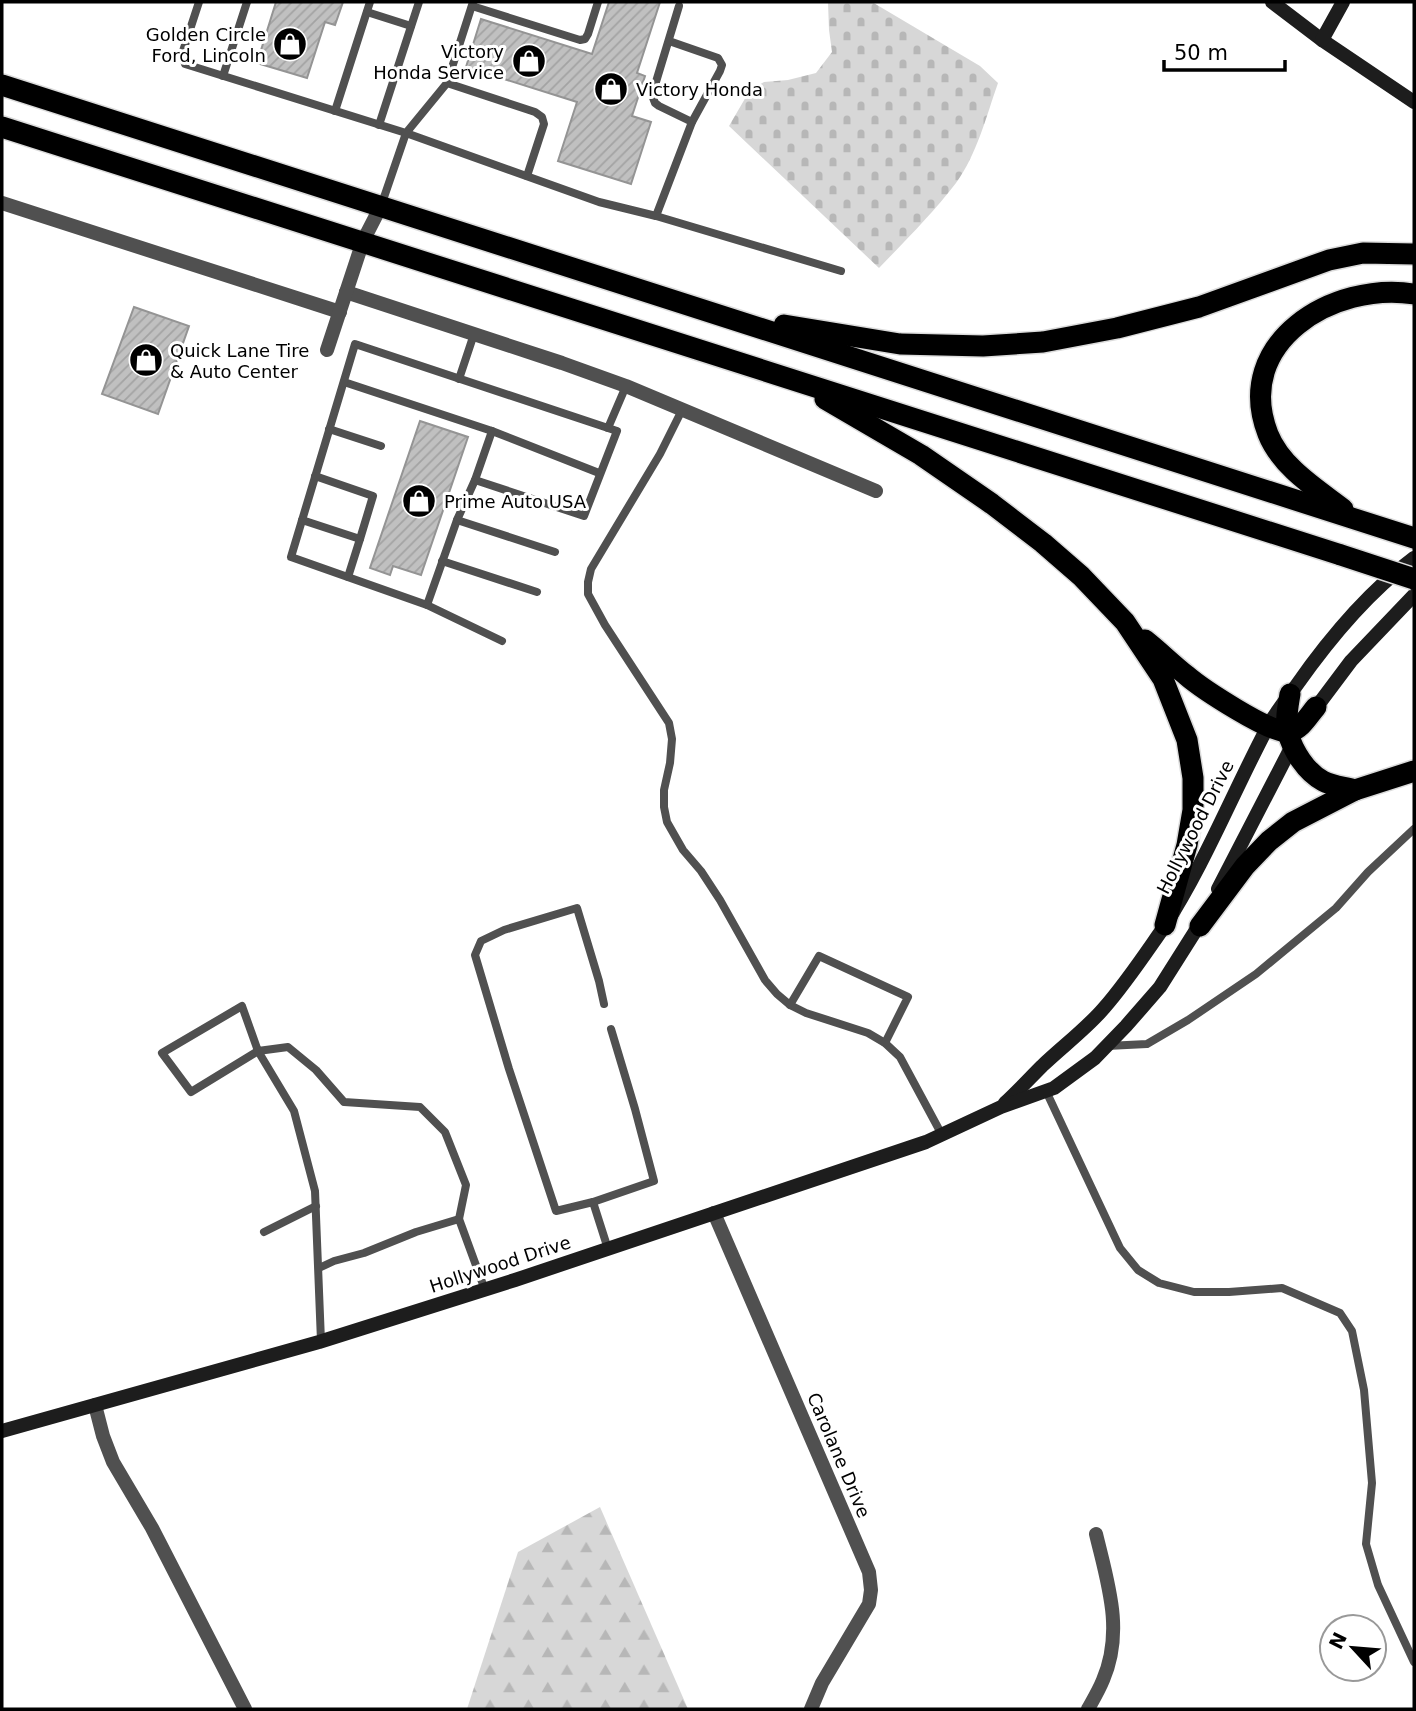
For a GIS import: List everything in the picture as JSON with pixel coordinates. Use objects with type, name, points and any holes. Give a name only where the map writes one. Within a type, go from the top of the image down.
[{"type":"highway","points":[[2,85],[1414,538]]},
{"type":"highway","points":[[2,127],[1414,579]]},
{"type":"highway","points":[[713,314],[900,344],[983,346],[1043,342],[1117,328],[1199,307],[1329,260],[1363,253],[1414,254]]},
{"type":"highway","points":[[1356,519],[1309,483],[1283,458],[1268,436],[1262,412],[1262,386],[1267,363],[1279,342],[1295,325],[1319,310],[1346,299],[1376,293],[1414,294]]},
{"type":"highway","points":[[790,379],[921,455],[992,504],[1081,576],[1125,622],[1188,677],[1283,734],[1302,762],[1325,782],[1355,790]]},
{"type":"highway","points":[[1125,622],[1163,679],[1188,740],[1193,778],[1193,810],[1187,845],[1165,925]]},
{"type":"highway","points":[[1283,734],[1290,694]]},
{"type":"highway","points":[[1283,734],[1298,728],[1316,707]]},
{"type":"highway","points":[[1200,926],[1245,866],[1269,841],[1293,822],[1355,790],[1414,771]]},
{"type":"main road","points":[[1272,2],[1322,40],[1414,102]]},
{"type":"main road","points":[[1322,40],[1343,2]]},
{"type":"main road","points":[[1290,694],[1314,660],[1351,617],[1414,558]]},
{"type":"main road","points":[[1316,707],[1351,661],[1414,595]]},
{"type":"main road","name":"Hollywood Drive","points":[[1002,1107],[1104,1009],[1165,925],[1199,865],[1283,734]]},
{"type":"main road","name":"Hollywood Drive","points":[[2,1431],[321,1341],[485,1290],[901,1150],[1054,1088],[1095,1058],[1126,1026],[1160,987],[1200,926],[1283,734]]},
{"type":"street","points":[[2,203],[340,312]]},
{"type":"street","points":[[327,350],[363,242],[381,206]]},
{"type":"street","points":[[346,292],[626,386],[876,491]]},
{"type":"street","name":"Carolane Drive","points":[[714,1213],[869,1572],[872,1590],[869,1604],[821,1683],[811,1709]]},
{"type":"street","points":[[95,1405],[113,1462],[152,1528],[245,1709]]},
{"type":"street","points":[[1088,1709],[1103,1681],[1111,1657],[1113,1629],[1113,1606],[1096,1534]]},
{"type":"lane","points":[[199,2],[182,54],[185,64],[406,133],[599,202],[656,216],[841,271]]},
{"type":"lane","points":[[223,76],[247,2]]},
{"type":"lane","points":[[335,111],[370,2]]},
{"type":"lane","points":[[379,125],[419,2]]},
{"type":"lane","points":[[381,206],[406,133],[447,83],[473,4],[580,40],[585,39],[588,34],[598,2]]},
{"type":"lane","points":[[679,6],[652,95],[659,106],[692,122]]},
{"type":"lane","points":[[367,12],[411,26]]},
{"type":"lane","points":[[656,216],[692,122],[722,65],[718,58],[669,41]]},
{"type":"lane","points":[[447,83],[535,112],[542,117],[544,124],[527,176]]},
{"type":"lane","points":[[459,379],[474,334]]},
{"type":"lane","points":[[475,480],[584,516],[617,431],[355,344],[291,557],[427,605],[502,641]]},
{"type":"lane","points":[[344,382],[492,431],[599,473]]},
{"type":"lane","points":[[608,428],[626,386]]},
{"type":"lane","points":[[682,411],[660,454],[591,569],[588,582],[588,594],[605,625],[669,723],[672,739],[664,790],[667,822],[682,850],[701,871],[720,900],[765,980],[777,994],[806,1013],[868,1033],[885,1043],[900,1057],[942,1135]]},
{"type":"lane","points":[[329,429],[381,446]]},
{"type":"lane","points":[[427,605],[492,431]]},
{"type":"lane","points":[[315,477],[373,496],[348,577]]},
{"type":"lane","points":[[302,520],[360,539]]},
{"type":"lane","points":[[457,520],[555,552]]},
{"type":"lane","points":[[443,561],[537,592]]},
{"type":"lane","points":[[1107,1046],[1147,1044],[1256,974],[1336,908],[1368,872],[1414,830]]},
{"type":"lane","points":[[604,1004],[577,908],[504,930],[481,941],[475,955],[556,1211],[593,1202],[654,1181],[611,1029]]},
{"type":"lane","points":[[790,1005],[819,956],[908,997],[885,1043]]},
{"type":"lane","points":[[321,1341],[315,1191],[293,1111],[258,1051],[242,1006],[162,1052],[191,1092],[258,1051],[288,1048],[316,1070],[344,1102],[420,1107],[445,1132],[466,1185],[458,1219],[485,1290]]},
{"type":"lane","points":[[1046,1091],[1120,1248],[1138,1270],[1159,1283],[1194,1292],[1282,1287],[1339,1313],[1352,1331],[1364,1390],[1371,1483],[1366,1544],[1378,1585],[1414,1662]]},
{"type":"lane","points":[[593,1202],[608,1249]]},
{"type":"lane","points":[[264,1232],[316,1206]]},
{"type":"lane","points":[[318,1268],[458,1219]]},
{"type":"green space","points":[[828,2],[872,2],[980,66],[998,83],[970,160],[956,183],[919,227],[879,268],[729,126],[750,90],[764,82],[788,80],[816,73],[832,52]]},
{"type":"green space","points":[[600,1507],[688,1709],[467,1709],[518,1552]]},
{"type":"building","name":"Golden Circle Ford, Lincoln","points":[[276,2],[343,2],[335,25],[325,22],[307,78],[257,63]]},
{"type":"building","name":"Victory Honda","points":[[609,2],[660,2],[637,73],[645,76],[632,116],[651,122],[631,184],[558,161],[577,102],[466,67],[481,19],[592,54]]},
{"type":"building","name":"Quick Lane Tire & Auto Center","points":[[134,307],[189,326],[158,414],[102,394]]},
{"type":"building","name":"Prime Auto USA","points":[[420,421],[468,437],[421,575],[393,566],[390,575],[370,568]]},
{"type":"place","name":"Golden Circle Ford, Lincoln","points":[[290,44]]},
{"type":"place","name":"Victory Honda Service","points":[[529,61]]},
{"type":"place","name":"Victory Honda","points":[[611,89]]},
{"type":"place","name":"Quick Lane Tire & Auto Center","points":[[146,360]]},
{"type":"place","name":"Prime Auto USA","points":[[419,501]]}]
